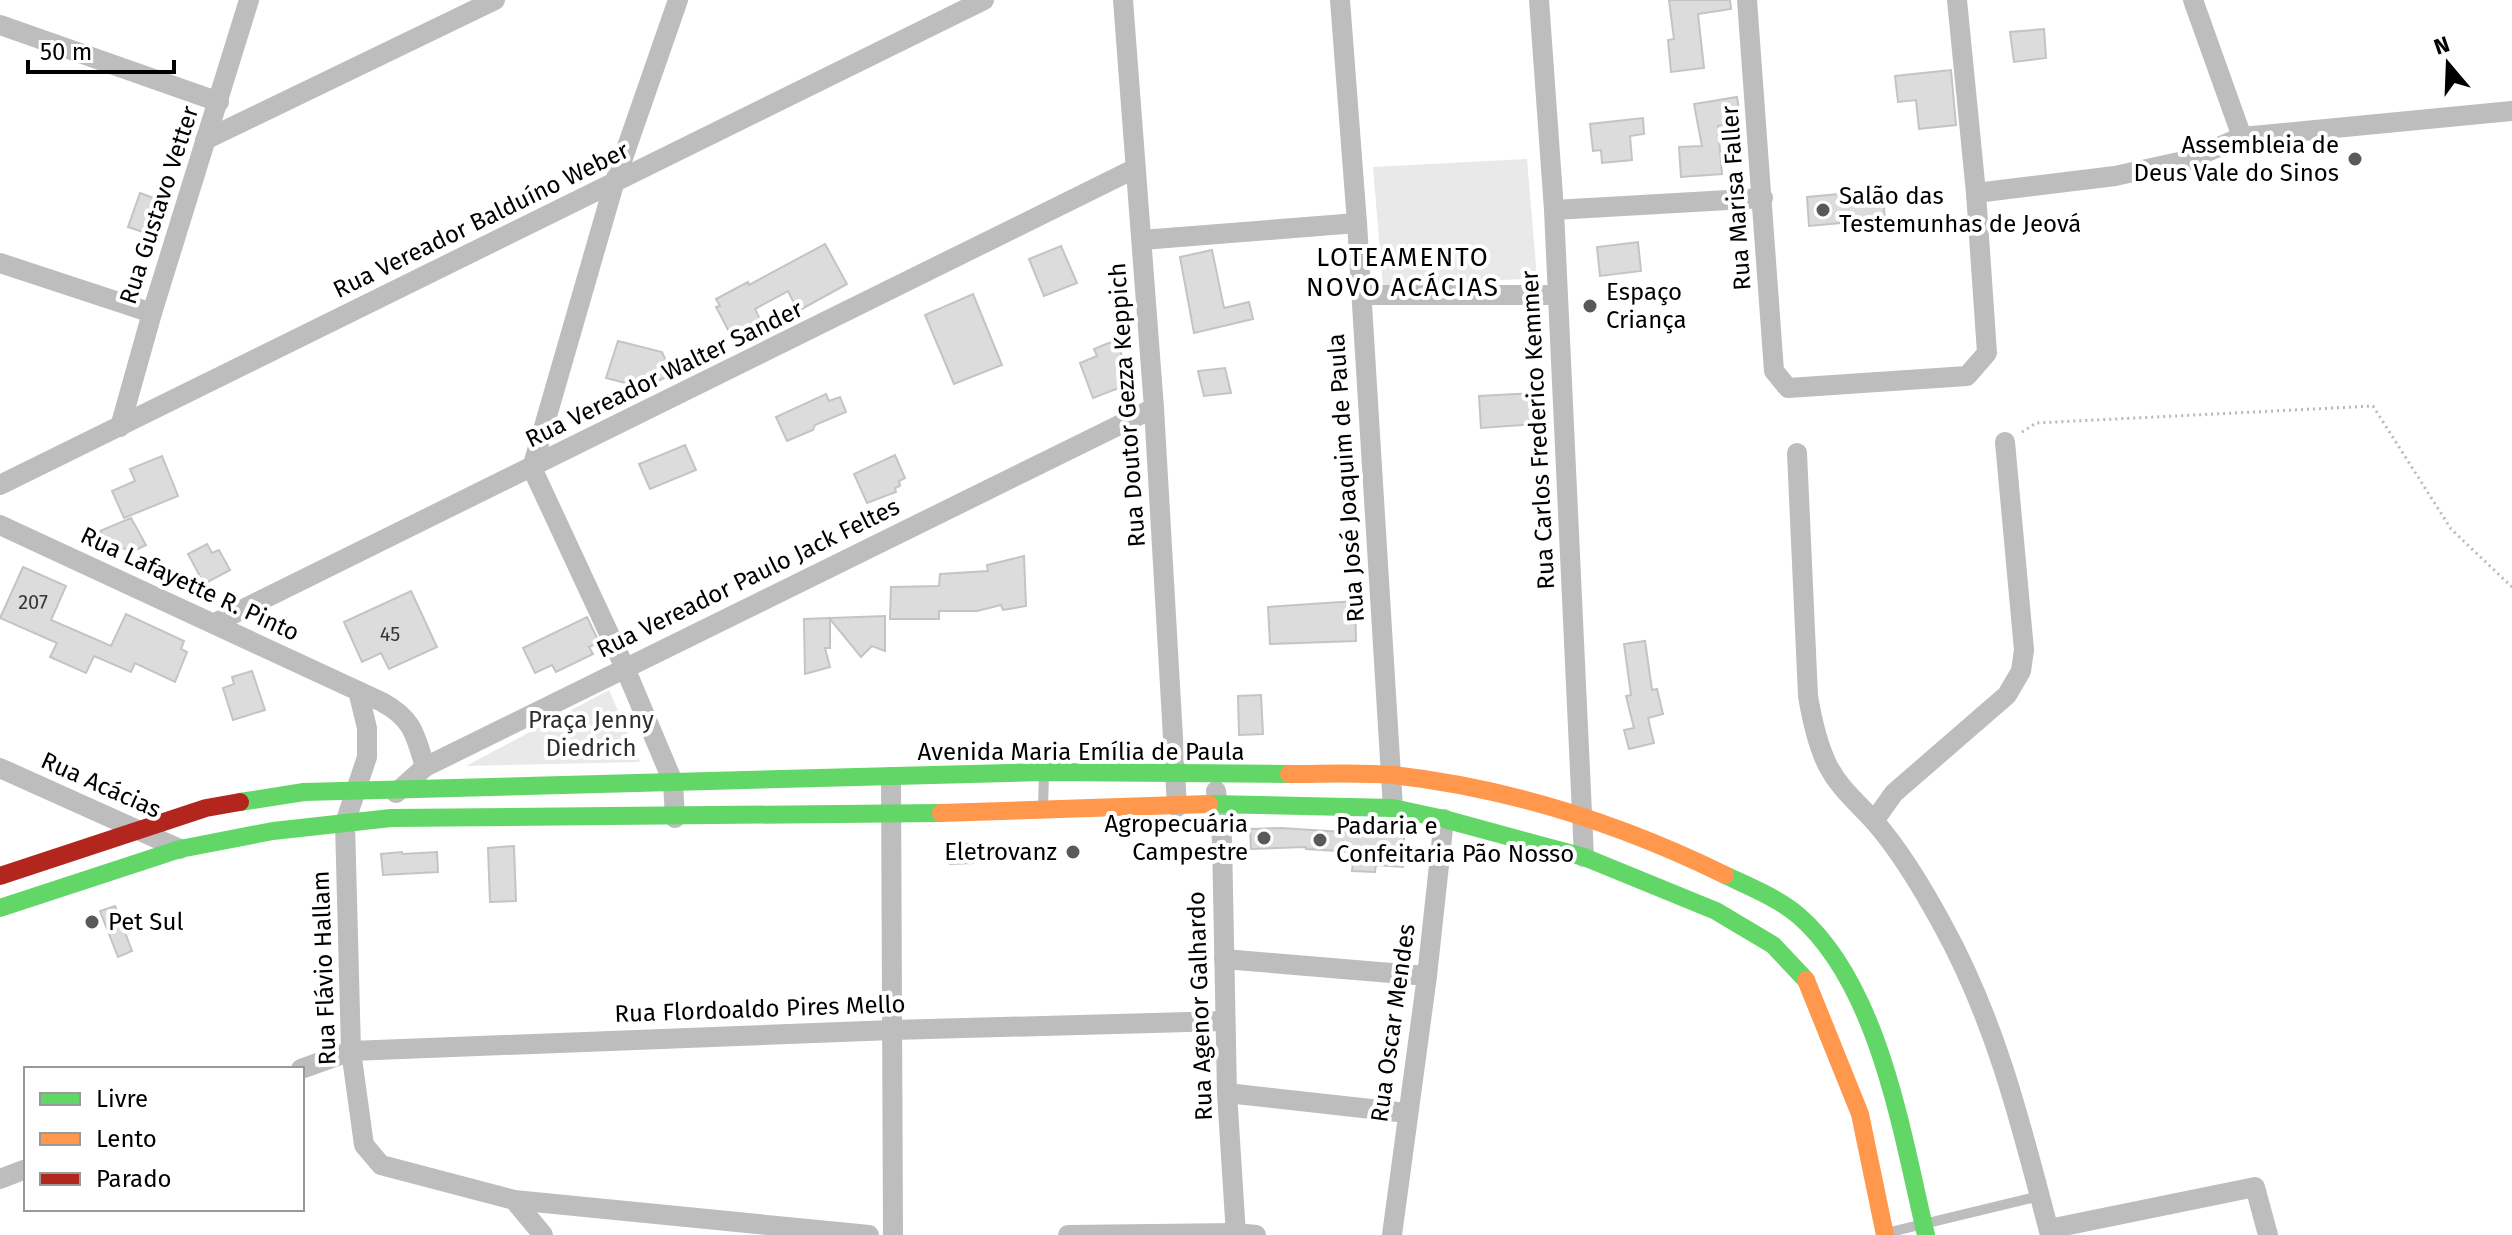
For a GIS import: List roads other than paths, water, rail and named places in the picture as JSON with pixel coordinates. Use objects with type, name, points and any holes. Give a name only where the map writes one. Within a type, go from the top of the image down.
[{"type":"main road","name":"Avenida Maria Emília de Paula","points":[[0,876],[206,808],[304,792],[1044,772],[1215,776],[1391,775],[1480,790],[1582,816],[1674,850],[1767,895],[1798,915],[1825,942],[1862,1006],[1887,1069],[1925,1230]]},
{"type":"main road","points":[[0,908],[180,849],[273,831],[391,818],[891,815],[1218,804],[1393,808],[1584,857],[1716,911],[1773,945],[1810,984],[1860,1114],[1884,1234]]},
{"type":"street","name":"Rua Gustavo Vetter","points":[[120,427],[249,0]]},
{"type":"street","points":[[205,140],[495,0]]},
{"type":"street","points":[[675,818],[673,782],[625,668],[532,468],[614,184],[678,0]]},
{"type":"street","name":"Rua Vereador Balduíno Weber","points":[[0,485],[984,0]]},
{"type":"street","name":"Rua Doutor Gezza Keppich","points":[[1123,0],[1154,408],[1177,807]]},
{"type":"street","name":"Rua José Joaquim de Paula","points":[[1340,0],[1393,808]]},
{"type":"street","name":"Rua Carlos Frederico Kemmer","points":[[1539,0],[1554,210],[1584,857]]},
{"type":"street","name":"Rua Marisa Faller","points":[[1747,0],[1774,371],[1788,388],[1967,376],[1987,353],[1976,193]]},
{"type":"street","points":[[1957,0],[1976,193],[2115,176],[2188,160],[2242,137],[2512,111]]},
{"type":"street","points":[[2193,0],[2242,137]]},
{"type":"street","points":[[0,25],[219,102]]},
{"type":"street","name":"Rua Vereador Walter Sander","points":[[215,623],[1134,169]]},
{"type":"street","points":[[1554,210],[1763,198]]},
{"type":"street","points":[[1142,240],[1357,223]]},
{"type":"street","points":[[0,263],[152,313]]},
{"type":"street","points":[[1361,295],[1556,295]]},
{"type":"street","name":"Rua Vereador Paulo Jack Feltes","points":[[396,790],[425,767],[1154,408]]},
{"type":"street","points":[[1874,821],[1894,793],[2007,695],[2021,671],[2024,650],[2005,442]]},
{"type":"street","points":[[1797,453],[1808,696],[1815,732],[1828,766],[1847,796],[1874,821],[1921,889],[1971,981],[2000,1054],[2050,1232],[2255,1187],[2268,1235]]},
{"type":"street","name":"Rua Lafayette R. Pinto","points":[[0,525],[400,712],[413,728],[425,767]]},
{"type":"street","points":[[356,791],[367,757],[368,743],[358,691]]},
{"type":"street","name":"Rua Acácias","points":[[0,768],[180,849]]},
{"type":"street","name":"Rua Agenor Galhardo","points":[[1215,776],[1222,840],[1227,1093],[1243,1234]]},
{"type":"street","points":[[891,777],[893,1235]]},
{"type":"street","points":[[391,818],[396,790]]},
{"type":"street","name":"Rua Flávio Hallam","points":[[356,791],[345,823],[351,1051],[364,1145],[381,1165],[514,1200]]},
{"type":"street","name":"Rua Oscar Mendes","points":[[1392,1235],[1427,976],[1444,819]]},
{"type":"street","points":[[1224,959],[1427,976]]},
{"type":"street","name":"Rua Flordoaldo Pires Mello","points":[[304,1068],[351,1051],[1225,1021]]},
{"type":"street","points":[[1227,1093],[1407,1113]]},
{"type":"street","points":[[0,1179],[24,1170]]},
{"type":"street","points":[[514,1200],[543,1235]]},
{"type":"street","points":[[514,1200],[869,1235]]},
{"type":"street","points":[[1068,1235],[1243,1234]]},
{"type":"lane","points":[[1043,811],[1044,772]]},
{"type":"lane","points":[[1884,1234],[1925,1230],[2040,1196]]},
{"type":"place","name":"Assembleia de Deus Vale do Sinos","points":[[2355,159]]},
{"type":"place","name":"Salão das Testemunhas de Jeová","points":[[1823,210]]},
{"type":"place","name":"Espaço Criança","points":[[1590,306]]},
{"type":"place","name":"Agropecuária Campestre","points":[[1264,838]]},
{"type":"place","name":"Padaria e Confeitaria Pão Nosso","points":[[1320,840]]},
{"type":"place","name":"Eletrovanz","points":[[1073,852]]},
{"type":"place","name":"Pet Sul","points":[[92,922]]},
{"type":"district","name":"LOTEAMENTO NOVO ACÁCIAS","points":[[1403,272]]},
{"type":"park label","name":"Praça Jenny Diedrich","points":[[591,734]]}]
